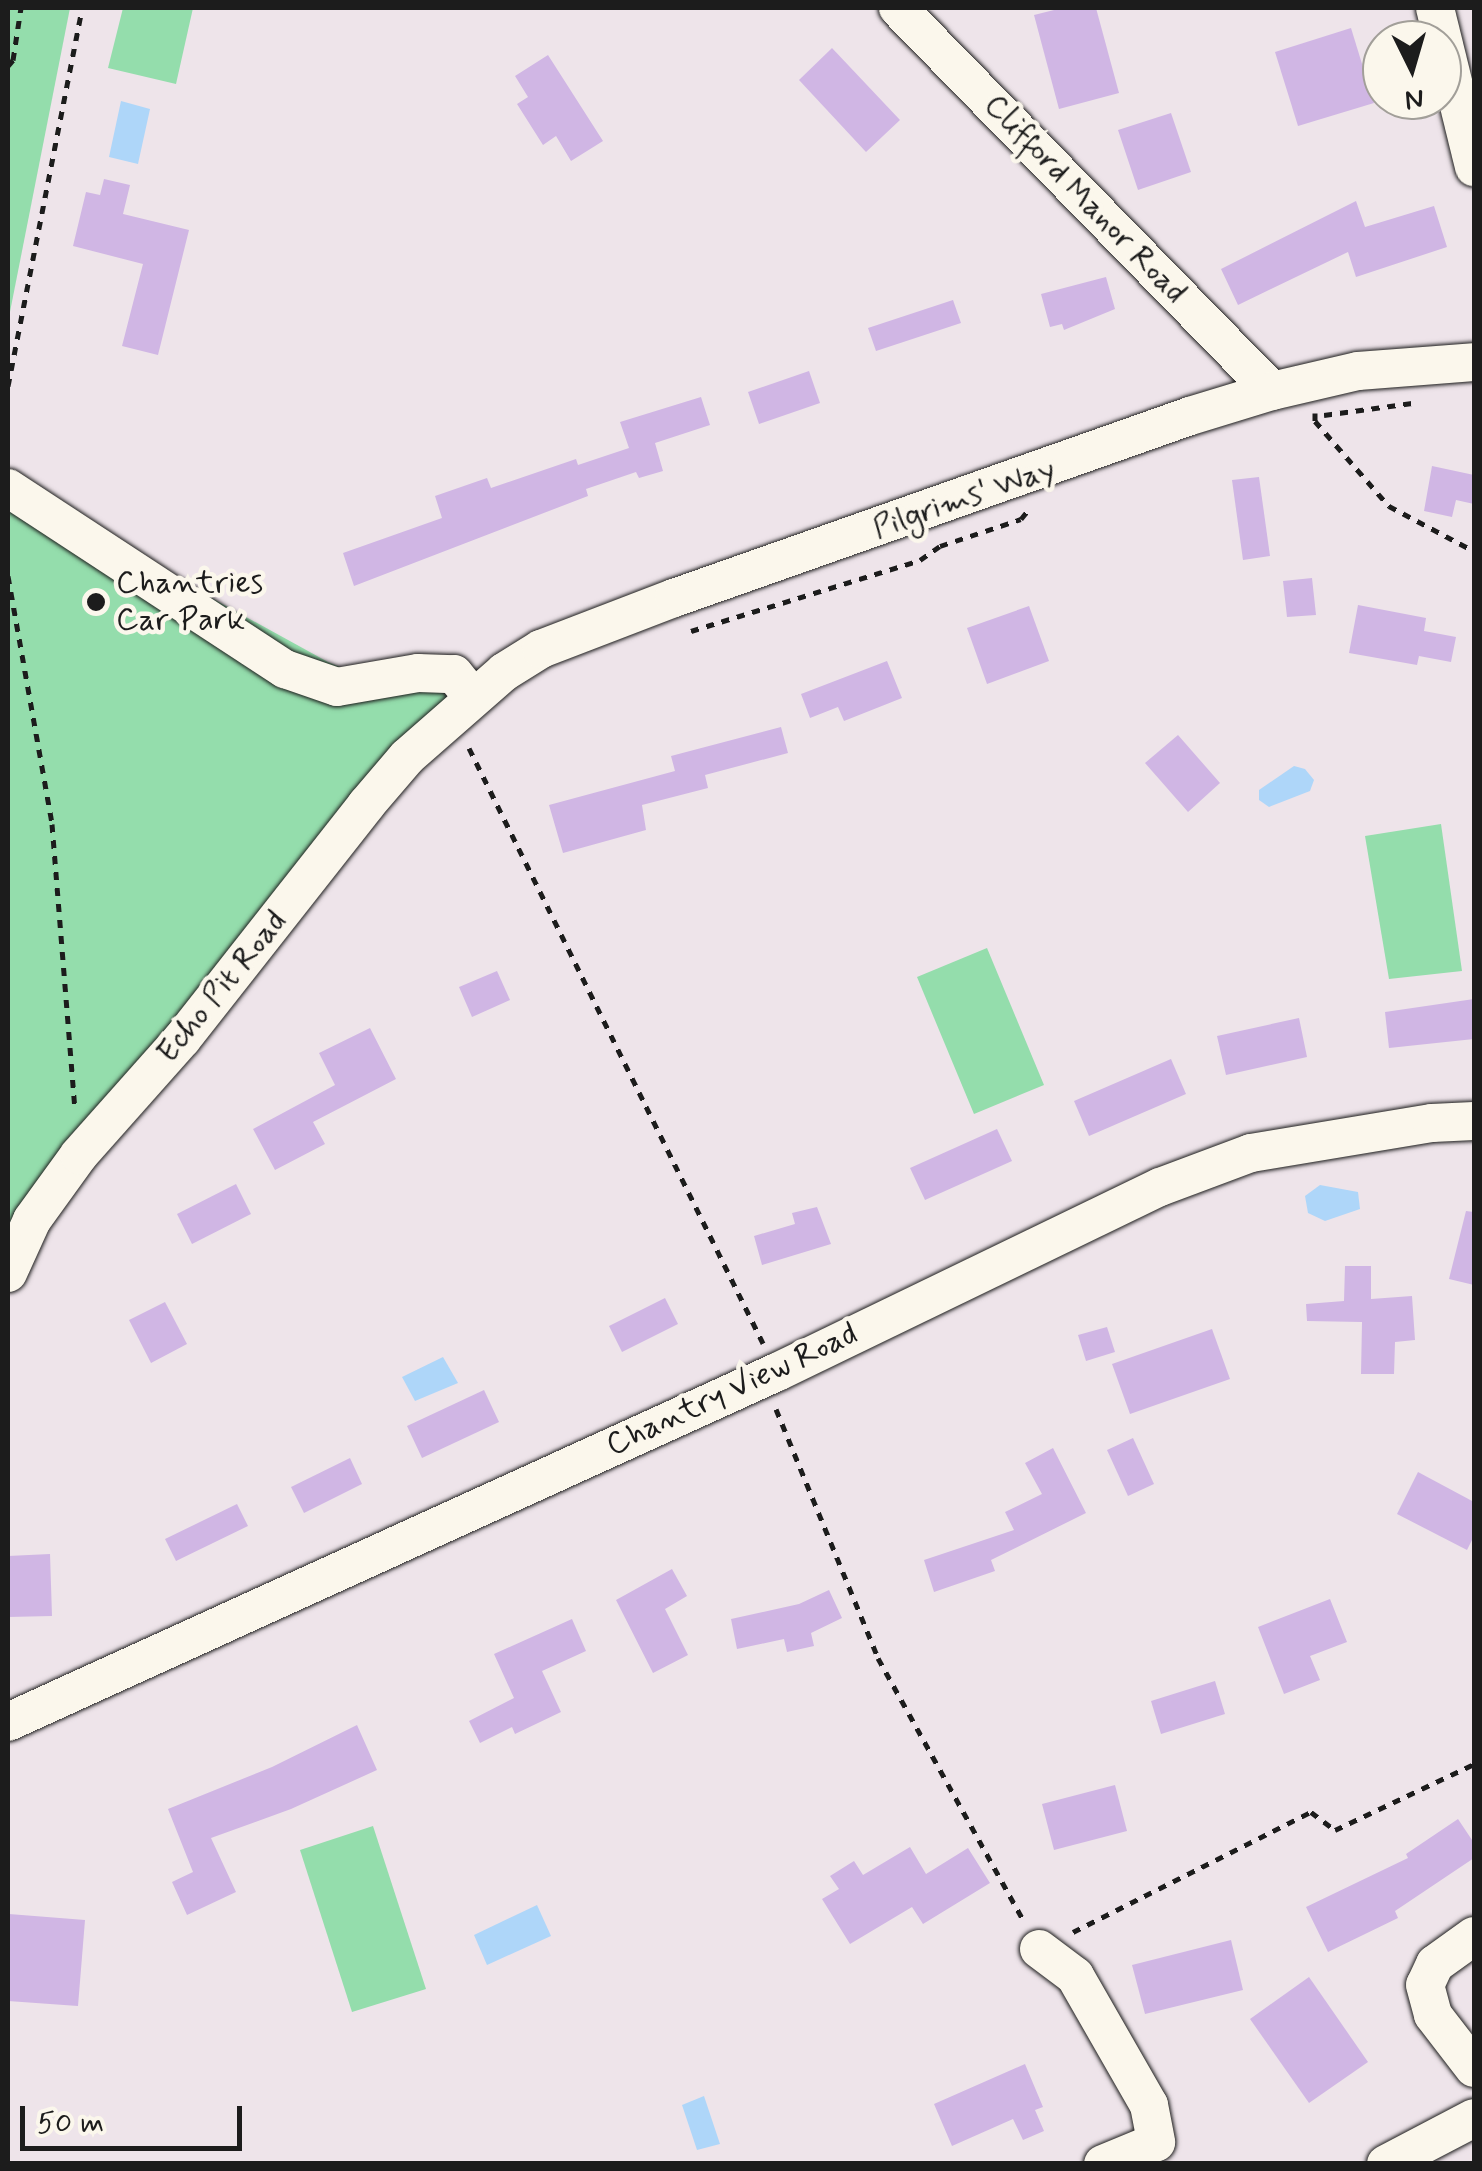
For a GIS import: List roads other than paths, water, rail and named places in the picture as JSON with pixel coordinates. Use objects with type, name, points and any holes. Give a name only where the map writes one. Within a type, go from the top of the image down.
[{"type":"street","name":"Clifford Manor Road","points":[[898,8],[1272,390]]},
{"type":"street","points":[[1435,8],[1474,167]]},
{"type":"street","name":"Pilgrims' Way","points":[[462,705],[541,649],[1272,390],[1313,399],[1408,364],[1474,362]]},
{"type":"street","points":[[26,508],[198,621],[285,668],[337,688],[418,673],[454,674],[462,705]]},
{"type":"street","name":"Echo Pit Road","points":[[8,1272],[32,1220],[79,1155],[182,1039],[386,780],[462,705]]},
{"type":"street","name":"Chantry View Road","points":[[8,1722],[777,1372],[1160,1187],[1235,1157],[1432,1123],[1474,1121]]},
{"type":"street","points":[[1474,1936],[1435,1964],[1425,1984],[1433,2015],[1474,2068]]},
{"type":"street","points":[[1039,1949],[1075,1976],[1149,2105],[1168,2153],[1103,2164]]},
{"type":"street","points":[[1386,2164],[1474,2118]]},
{"type":"water","points":[[121,101],[150,109],[138,164],[109,157]]},
{"type":"water","points":[[1294,766],[1305,769],[1314,780],[1310,791],[1269,807],[1259,800],[1259,790]]},
{"type":"water","points":[[1320,1185],[1358,1192],[1360,1209],[1325,1221],[1308,1213],[1305,1196]]},
{"type":"water","points":[[443,1357],[458,1383],[415,1401],[402,1377]]},
{"type":"water","points":[[537,1905],[551,1936],[487,1965],[474,1935]]},
{"type":"water","points":[[704,2096],[720,2144],[697,2150],[682,2105]]},
{"type":"place","name":"Chantries Car Park","points":[[96,602]]}]
